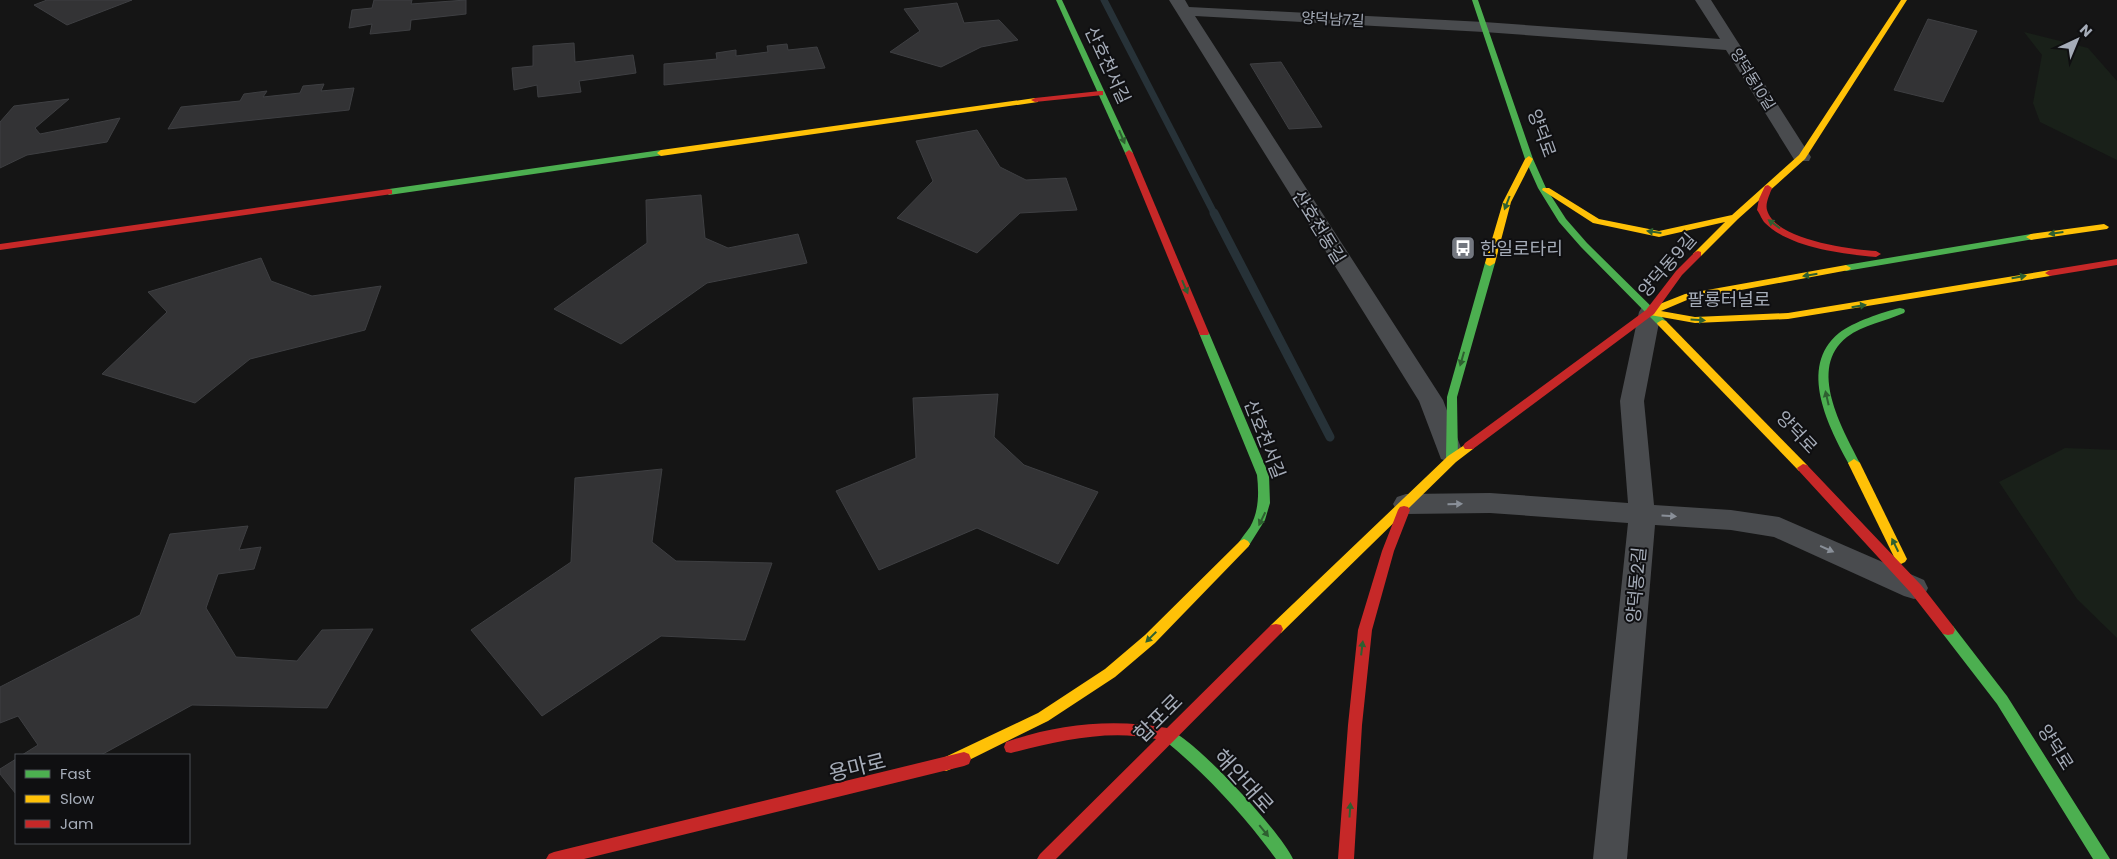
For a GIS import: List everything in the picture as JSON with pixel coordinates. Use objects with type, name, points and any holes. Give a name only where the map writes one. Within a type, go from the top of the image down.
[{"type":"main road","name":"산호천서길","points":[[946,764],[1025,728],[1118,667],[1143,646],[1245,542],[1262,521],[1268,498],[1263,475],[1117,124],[1100,94],[1059,0]]},
{"type":"main road","name":"양덕로","points":[[1475,0],[1529,159],[1542,188],[1562,220],[1650,312],[1757,418],[1916,589],[2002,700],[2102,859]]},
{"type":"main road","name":"양덕동9길","points":[[1399,511],[1452,459],[1650,312],[1679,273],[1735,217],[1802,157],[1904,0]]},
{"type":"main road","points":[[0,247],[1024,101],[1100,94]]},
{"type":"main road","points":[[1452,459],[1452,397],[1507,202],[1529,159]]},
{"type":"main road","points":[[1542,188],[1596,220],[1659,234],[1735,217]]},
{"type":"main road","points":[[1768,188],[1762,205],[1764,216],[1775,226],[1822,246],[1862,254],[1957,250]]},
{"type":"main road","name":"팔룡터널로","points":[[1650,312],[1685,297],[1726,288],[2104,227]]},
{"type":"main road","name":"팔룡터널로","points":[[1650,312],[1695,320],[1732,320],[1788,316],[2117,262]]},
{"type":"main road","points":[[1916,589],[1835,424],[1826,399],[1823,378],[1824,365],[1830,350],[1843,335],[1892,314],[1990,283]]},
{"type":"main road","points":[[1346,859],[1355,725],[1365,630],[1399,511]]},
{"type":"main road","name":"합포로","points":[[1045,859],[1168,735],[1399,511]]},
{"type":"main road","name":"용마로","points":[[554,859],[1084,729],[1140,727],[1168,735]]},
{"type":"main road","name":"해안대로","points":[[1168,735],[1192,753],[1221,783],[1285,859]]},
{"type":"street","name":"양덕동10길","points":[[1703,0],[1802,157]]},
{"type":"street","name":"양덕남7길","points":[[1180,5],[1484,27]]},
{"type":"street","name":"산호천동길","points":[[1180,5],[1431,400],[1452,459]]},
{"type":"street","points":[[1484,27],[1731,45]]},
{"type":"street","name":"양덕동2길","points":[[1610,859],[1642,514],[1632,401],[1650,312]]},
{"type":"street","points":[[1399,511],[1490,503],[1731,520],[1779,527],[1916,589]]},
{"type":"shaded area","points":[[2024,32],[2088,48],[2117,81],[2117,160],[2040,122],[2033,103],[2042,55]]},
{"type":"shaded area","points":[[2065,448],[2117,450],[2117,638],[2077,599],[1999,482]]},
{"type":"building","points":[[47,0],[132,0],[67,25],[34,5]]},
{"type":"building","points":[[374,0],[412,0],[411,4],[466,0],[466,14],[411,20],[410,30],[370,34],[372,24],[349,28],[352,10],[372,8]]},
{"type":"building","points":[[957,3],[964,23],[999,20],[1018,40],[981,47],[941,67],[890,52],[920,31],[904,9]]},
{"type":"building","points":[[1928,19],[1977,31],[1943,102],[1894,90]]},
{"type":"building","points":[[574,43],[575,62],[633,55],[636,73],[579,81],[581,92],[538,97],[537,85],[514,90],[512,68],[533,66],[533,46]]},
{"type":"building","points":[[787,44],[788,50],[817,47],[825,68],[664,85],[664,64],[717,59],[716,53],[736,50],[736,56],[768,52],[767,46]]},
{"type":"building","points":[[1281,62],[1322,127],[1289,129],[1250,64]]},
{"type":"building","points":[[324,84],[321,91],[354,88],[349,110],[168,129],[181,107],[240,101],[244,94],[267,91],[263,97],[300,93],[303,86]]},
{"type":"building","points":[[69,99],[35,128],[40,134],[120,118],[107,142],[27,155],[0,168],[0,122],[14,106]]},
{"type":"building","points":[[977,130],[1000,167],[1026,180],[1066,178],[1077,210],[1020,213],[977,253],[897,218],[933,181],[916,141]]},
{"type":"building","points":[[701,195],[705,238],[728,248],[798,234],[807,263],[707,283],[621,344],[554,309],[647,243],[646,200]]},
{"type":"building","points":[[261,258],[271,281],[312,296],[381,286],[365,330],[250,359],[195,403],[102,374],[167,312],[148,292]]},
{"type":"building","points":[[998,394],[994,437],[1024,465],[1098,492],[1058,564],[977,528],[879,570],[836,491],[916,458],[913,398]]},
{"type":"building","points":[[662,469],[652,542],[676,561],[772,563],[745,640],[661,636],[542,716],[471,630],[571,562],[575,478]]},
{"type":"building","points":[[248,526],[239,550],[261,547],[254,569],[218,574],[206,608],[236,657],[297,661],[322,630],[373,629],[327,708],[192,705],[103,754],[24,754],[38,745],[18,716],[0,723],[0,687],[140,615],[170,534]]},
{"type":"building","points":[[15,760],[15,793],[0,774],[0,769]]},
{"type":"waterway","points":[[1104,0],[1215,215]]},
{"type":"waterway","points":[[1214,213],[1330,437]]},
{"type":"traffic: fast","points":[[1059,0],[1129,153]]},
{"type":"traffic: fast","points":[[1475,0],[1529,159],[1542,188],[1562,220],[1584,245],[1662,323]]},
{"type":"traffic: fast","points":[[389,192],[661,153]]},
{"type":"traffic: fast","points":[[1846,268],[2031,237]]},
{"type":"traffic: fast","points":[[1452,459],[1452,397],[1490,263]]},
{"type":"traffic: fast","points":[[1854,463],[1839,433],[1826,398],[1823,380],[1824,363],[1830,348],[1843,335],[1900,311]]},
{"type":"traffic: fast","points":[[1204,333],[1263,475],[1264,503],[1262,511],[1256,528],[1244,544]]},
{"type":"traffic: fast","points":[[1948,630],[2002,700],[2102,859]]},
{"type":"traffic: fast","points":[[1168,735],[1185,748],[1231,792],[1285,859]]},
{"type":"traffic: slow","points":[[1698,254],[1735,217],[1802,157],[1904,0]]},
{"type":"traffic: slow","points":[[661,153],[1035,100]]},
{"type":"traffic: slow","points":[[1490,263],[1507,202],[1529,159]]},
{"type":"traffic: slow","points":[[1546,190],[1596,221],[1659,234],[1735,217]]},
{"type":"traffic: slow","points":[[2031,237],[2104,227]]},
{"type":"traffic: slow","points":[[1651,311],[1685,297],[1846,268]]},
{"type":"traffic: slow","points":[[1650,312],[1695,320],[1788,316],[2050,273]]},
{"type":"traffic: slow","points":[[1662,323],[1803,468]]},
{"type":"traffic: slow","points":[[1276,629],[1452,459],[1469,446]]},
{"type":"traffic: slow","points":[[1854,463],[1901,559]]},
{"type":"traffic: slow","points":[[946,764],[1043,717],[1110,673],[1150,639],[1244,544]]},
{"type":"traffic: jam","points":[[1035,100],[1100,93]]},
{"type":"traffic: jam","points":[[1129,153],[1204,333]]},
{"type":"traffic: jam","points":[[1768,188],[1762,210],[1768,221],[1779,230],[1812,243],[1848,251],[1876,254]]},
{"type":"traffic: jam","points":[[0,247],[389,192]]},
{"type":"traffic: jam","points":[[1469,446],[1650,312],[1679,273],[1698,254]]},
{"type":"traffic: jam","points":[[2050,273],[2117,262]]},
{"type":"traffic: jam","points":[[1803,468],[1916,589],[1948,630]]},
{"type":"traffic: jam","points":[[1346,859],[1355,725],[1365,630],[1388,551],[1404,510]]},
{"type":"traffic: jam","points":[[1045,859],[1276,629]]},
{"type":"traffic: jam","points":[[1011,747],[1089,730],[1127,729],[1168,735]]},
{"type":"traffic: jam","points":[[554,859],[964,759]]},
{"type":"place","name":"한일로타리","points":[[1463,248]]}]
